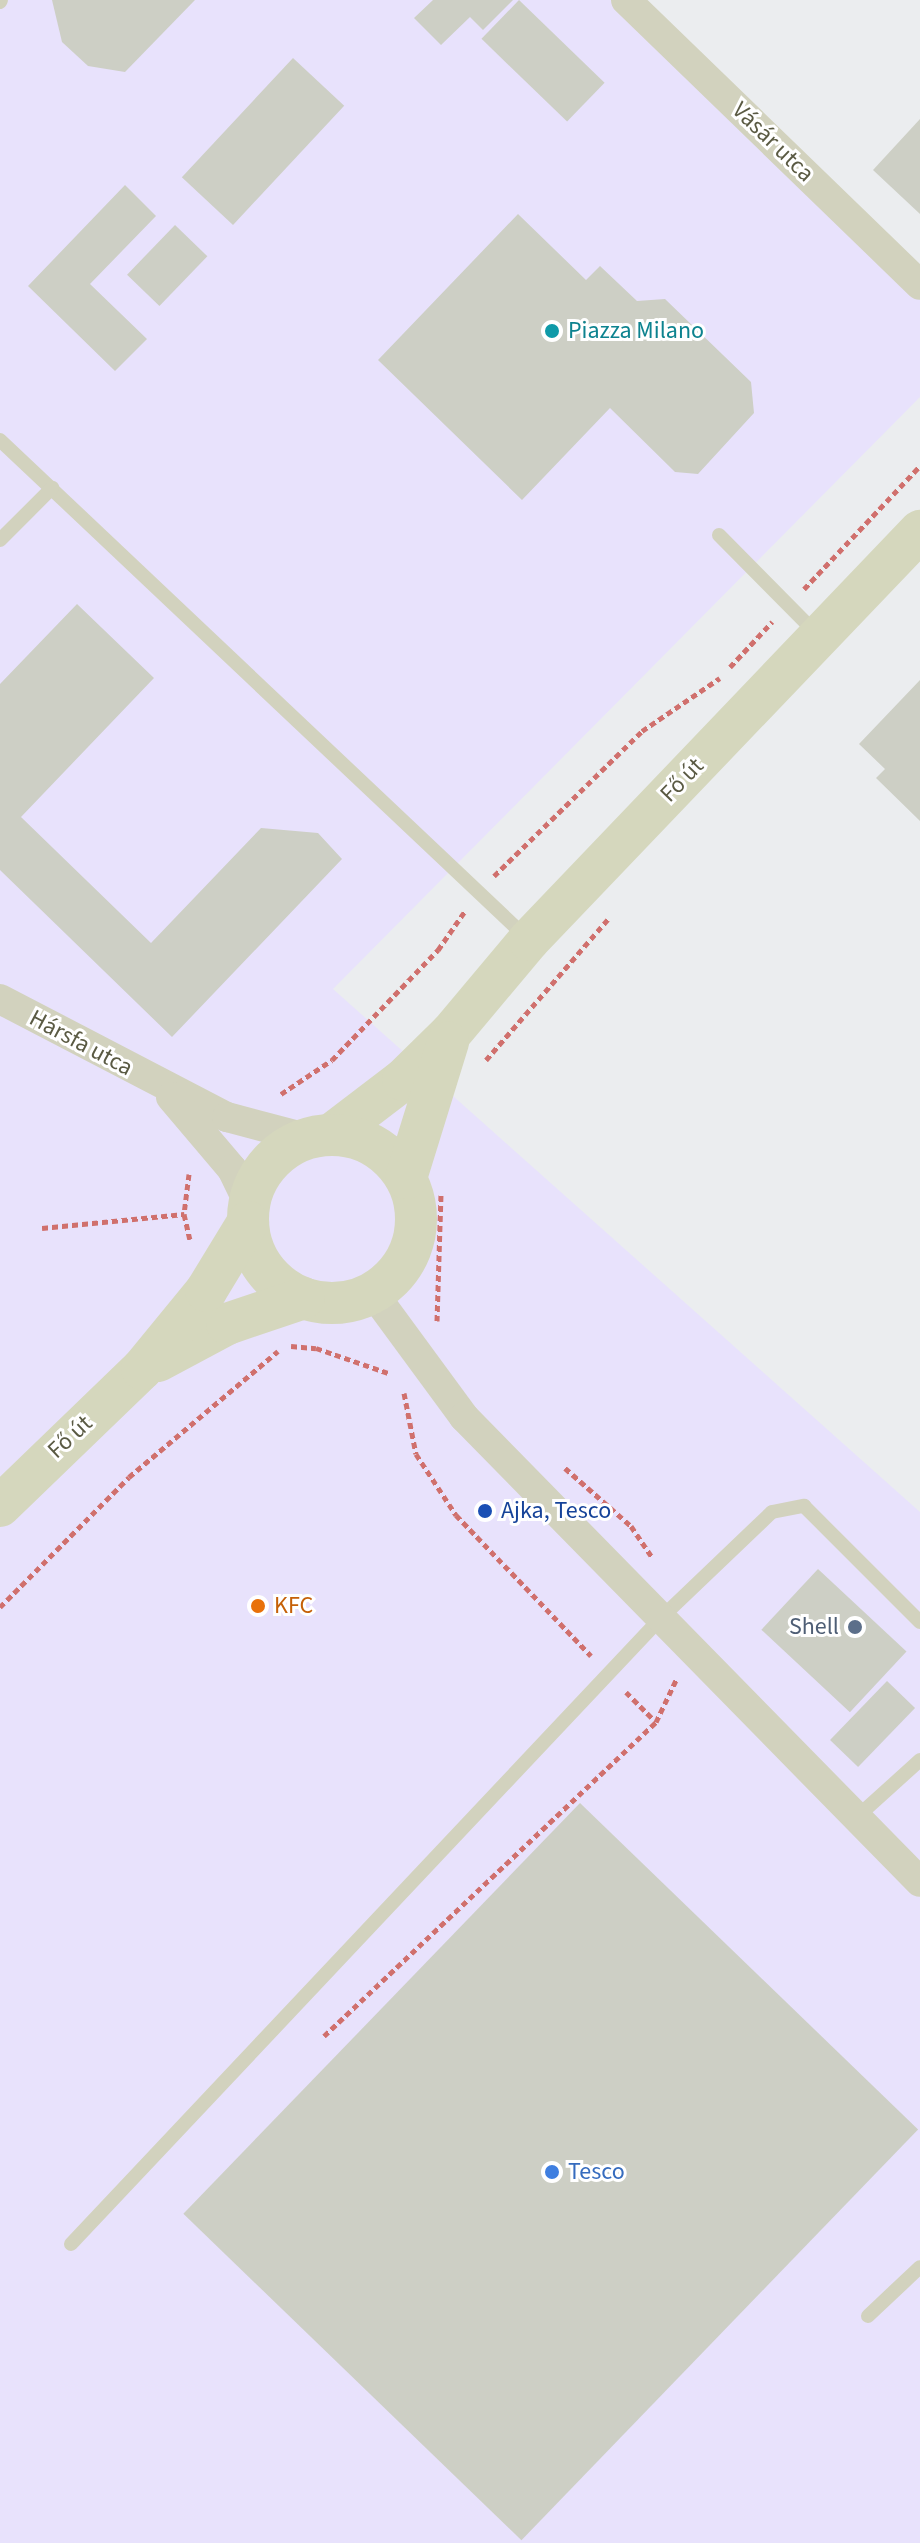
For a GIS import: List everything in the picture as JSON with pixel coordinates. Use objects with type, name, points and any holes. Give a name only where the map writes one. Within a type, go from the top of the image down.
[{"type":"main road","name":"Fő út","points":[[319,1136],[403,1080],[451,1033],[529,940],[920,531]]},
{"type":"main road","name":"Fő út","points":[[423,1178],[451,1033]]},
{"type":"main road","points":[[319,1136],[375,1146],[423,1178],[414,1236],[399,1268],[373,1293],[339,1303],[304,1298],[270,1277],[251,1242],[248,1213],[262,1170],[319,1136]]},
{"type":"main road","name":"Fő út","points":[[0,1506],[142,1369],[206,1291],[248,1213]]},
{"type":"main road","name":"Fő út","points":[[142,1369],[227,1324],[304,1298]]},
{"type":"street","name":"Vásár utca","points":[[626,0],[920,285]]},
{"type":"street","name":"Hársfa utca","points":[[0,999],[162,1087],[227,1117],[319,1136]]},
{"type":"street","name":"Hársfa utca","points":[[162,1087],[232,1169],[248,1213]]},
{"type":"street","points":[[373,1293],[464,1417],[669,1610],[691,1649],[920,1882]]},
{"type":"lane","points":[[0,440],[529,940]]},
{"type":"lane","points":[[0,540],[52,488]]},
{"type":"lane","points":[[719,535],[790,603],[819,637]]},
{"type":"lane","points":[[71,2244],[577,1712],[669,1610],[772,1512],[804,1506],[920,1622]]},
{"type":"lane","points":[[857,1817],[917,1765]]},
{"type":"lane","points":[[868,2316],[920,2267]]},
{"type":"path","points":[[272,1095],[283,1094],[332,1060],[438,950],[480,891],[642,731],[718,681],[920,466]]},
{"type":"path","points":[[189,1174],[184,1214],[194,1256]]},
{"type":"path","points":[[423,1178],[437,1329]]},
{"type":"path","points":[[42,1228],[184,1214]]},
{"type":"path","points":[[0,1607],[129,1477],[284,1346],[316,1348],[401,1377],[416,1454],[456,1515],[656,1722]]},
{"type":"path","points":[[559,1462],[631,1526],[669,1610]]},
{"type":"path","points":[[324,2036],[656,1722],[691,1649]]},
{"type":"shaded area","points":[[0,0],[633,0],[920,272],[920,397],[333,989],[920,1512],[920,2543],[0,2543]]},
{"type":"building","points":[[52,0],[195,0],[125,72],[88,66],[62,42]]},
{"type":"building","points":[[433,0],[513,0],[483,30],[470,17],[441,45],[414,18]]},
{"type":"building","points":[[519,0],[605,83],[567,122],[481,39]]},
{"type":"building","points":[[293,58],[344,106],[233,225],[182,177]]},
{"type":"building","points":[[920,119],[920,214],[873,170]]},
{"type":"building","points":[[125,185],[156,216],[90,284],[147,339],[115,371],[28,286]]},
{"type":"building","name":"Piazza Milano","points":[[518,214],[586,280],[600,266],[637,301],[665,299],[751,382],[754,413],[698,474],[675,472],[610,408],[522,500],[378,360]]},
{"type":"building","points":[[175,225],[207,256],[159,306],[127,275]]},
{"type":"building","points":[[77,604],[154,678],[21,817],[151,943],[261,828],[318,833],[342,859],[172,1037],[0,870],[0,684]]},
{"type":"building","points":[[920,680],[920,821],[876,778],[885,769],[859,744]]},
{"type":"building","points":[[818,1569],[906,1652],[850,1712],[761,1630]]},
{"type":"building","points":[[887,1681],[915,1708],[858,1767],[830,1740]]},
{"type":"building","name":"Tesco","points":[[580,1803],[918,2129],[521,2540],[183,2214]]},
{"type":"place","name":"Piazza Milano","points":[[552,331]]},
{"type":"place","name":"Ajka, Tesco","points":[[485,1511]]},
{"type":"place","name":"KFC","points":[[258,1606]]},
{"type":"place","name":"Shell","points":[[855,1627]]},
{"type":"place","name":"Tesco","points":[[552,2172]]}]
